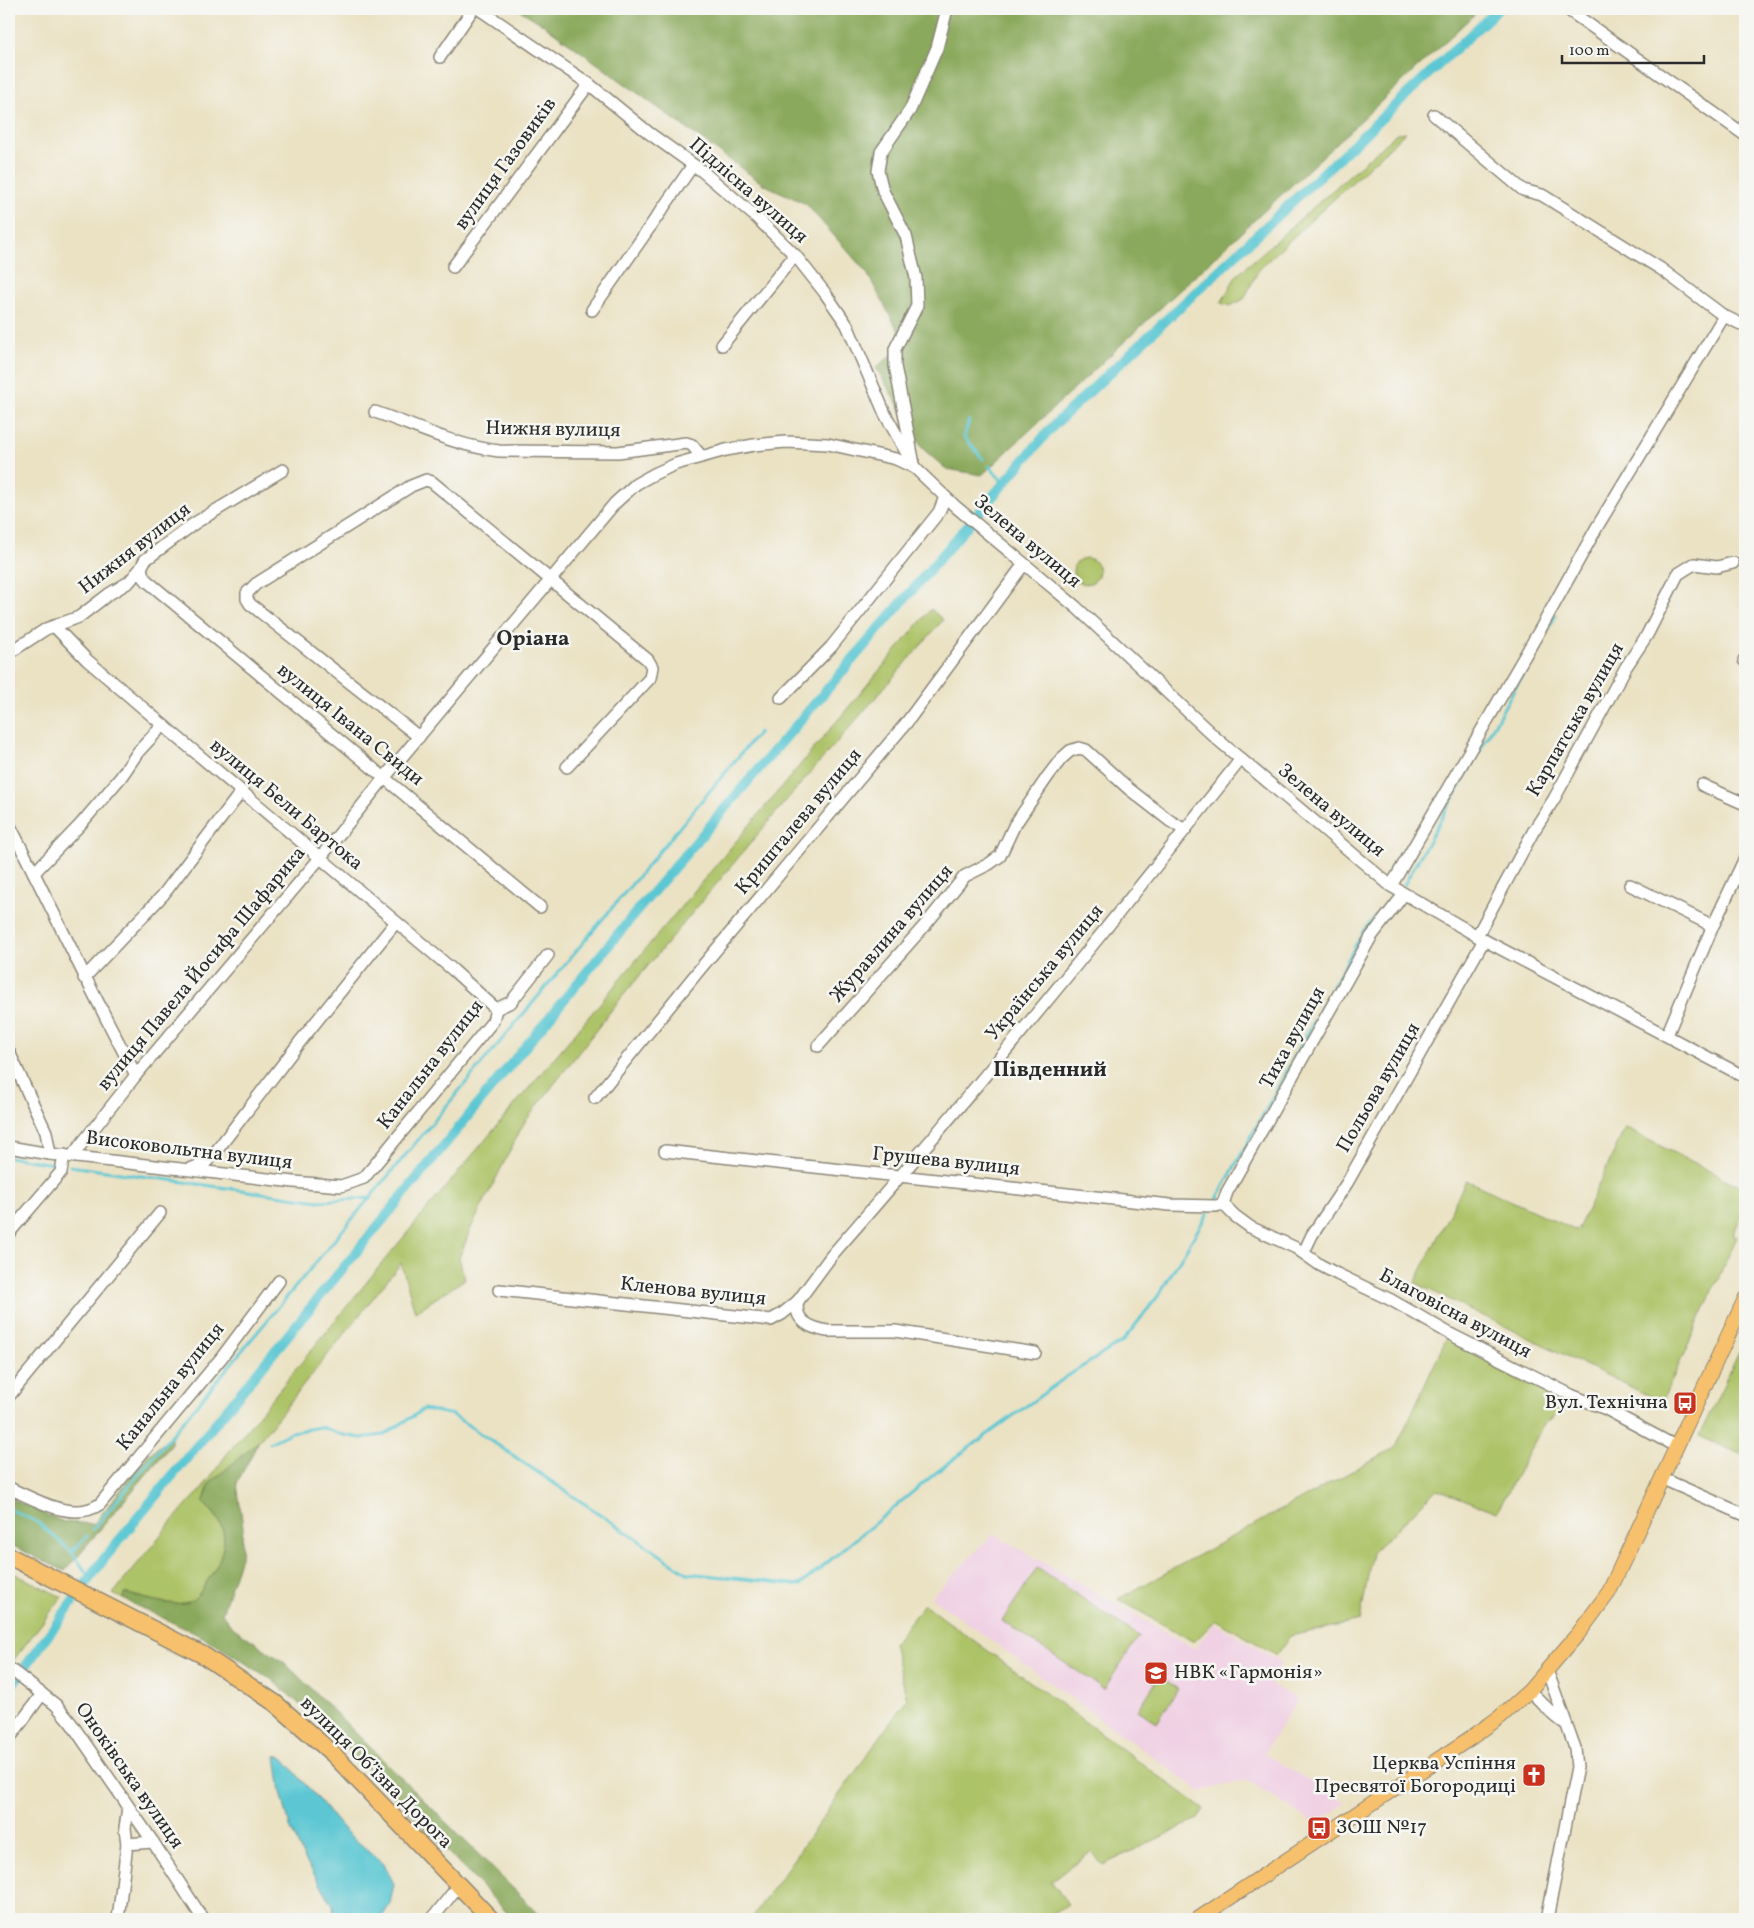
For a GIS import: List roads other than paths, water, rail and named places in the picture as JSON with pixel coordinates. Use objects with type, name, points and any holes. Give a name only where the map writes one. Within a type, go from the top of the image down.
[{"type":"highway","name":"вулиця Обʼїзна Дорога","points":[[9,1556],[203,1655],[275,1703],[333,1754],[492,1919]]},
{"type":"main road","points":[[1198,1919],[1472,1737],[1500,1717],[1529,1691],[1600,1605],[1618,1575],[1745,1299]]},
{"type":"street","points":[[440,57],[473,9]]},
{"type":"street","name":"Підлісна вулиця","points":[[479,9],[589,84],[650,133],[693,164],[756,217],[795,255],[847,325],[885,414],[915,468]]},
{"type":"street","points":[[915,468],[895,366],[896,349],[917,306],[916,278],[906,236],[883,191],[878,170],[881,152],[910,110],[937,48],[947,9]]},
{"type":"street","points":[[1567,9],[1745,135]]},
{"type":"street","name":"вулиця Газовиків","points":[[453,266],[589,84]]},
{"type":"street","points":[[1434,115],[1522,190],[1542,196],[1661,269],[1724,316],[1745,326]]},
{"type":"street","points":[[592,310],[693,164]]},
{"type":"street","points":[[722,345],[795,255]]},
{"type":"street","points":[[1391,886],[1597,528],[1724,316]]},
{"type":"street","name":"Нижня вулиця","points":[[375,412],[441,437],[483,449],[498,451],[618,452],[686,443],[692,445],[701,456]]},
{"type":"street","name":"вулиця Павела Йосифа Шафарика","points":[[9,1233],[61,1172],[68,1156],[320,858],[550,578],[615,503],[636,484],[654,474],[701,456],[754,445],[812,442],[828,444],[896,459],[915,468]]},
{"type":"street","name":"Зелена вулиця","points":[[915,468],[956,507],[1076,607],[1182,708],[1391,886],[1481,938],[1745,1077]]},
{"type":"street","name":"Нижня вулиця","points":[[9,653],[35,635],[79,617],[109,594],[129,582],[145,560],[195,523],[283,470]]},
{"type":"street","points":[[419,737],[250,604],[247,599],[247,593],[250,588],[411,486],[426,480],[432,482],[550,578],[648,660],[652,667],[650,678],[567,767]]},
{"type":"street","points":[[781,698],[831,647],[939,512],[945,497]]},
{"type":"street","name":"Карпатська вулиця","points":[[1481,938],[1532,832],[1568,774],[1626,667],[1647,634],[1678,574],[1694,564],[1718,567],[1733,563]]},
{"type":"street","name":"Кришталева вулиця","points":[[595,1098],[700,969],[907,722],[1024,564]]},
{"type":"street","name":"вулиця Івана Свиди","points":[[141,568],[146,581],[540,907]]},
{"type":"street","name":"вулиця Бели Бартока","points":[[54,626],[88,660],[163,725],[481,994],[496,1009]]},
{"type":"street","points":[[34,873],[80,825],[121,777],[138,752],[163,725]]},
{"type":"street","name":"Журавлина вулиця","points":[[818,1046],[926,924],[965,876],[990,864],[1000,856],[1014,826],[1053,768],[1070,751],[1079,748],[1086,750],[1129,789],[1170,821],[1185,830]]},
{"type":"street","name":"Українська вулиця","points":[[798,1300],[832,1256],[1059,987],[1241,759]]},
{"type":"street","points":[[1702,785],[1745,804]]},
{"type":"street","points":[[84,978],[163,895],[241,792]]},
{"type":"street","points":[[9,824],[84,978],[136,1075]]},
{"type":"street","points":[[1667,1035],[1712,928],[1745,858]]},
{"type":"street","points":[[1630,885],[1705,922],[1712,928]]},
{"type":"street","name":"Тиха вулиця","points":[[1223,1204],[1227,1192],[1371,937],[1404,894]]},
{"type":"street","points":[[189,1169],[205,1163],[214,1154],[299,1043],[396,922]]},
{"type":"street","name":"Польова вулиця","points":[[1304,1252],[1312,1235],[1347,1183],[1481,938]]},
{"type":"street","name":"Канальна вулиця","points":[[364,1178],[493,1021],[496,1009],[511,1002],[548,955]]},
{"type":"street","points":[[9,1052],[46,1132],[50,1154]]},
{"type":"street","name":"Високовольтна вулиця","points":[[9,1147],[50,1154],[294,1182],[342,1186],[364,1178]]},
{"type":"street","name":"Грушева вулиця","points":[[666,1151],[1170,1206],[1216,1206],[1223,1204]]},
{"type":"street","name":"Благовісна вулиця","points":[[1223,1204],[1250,1227],[1304,1252],[1320,1265],[1391,1300],[1454,1336],[1571,1395],[1606,1409],[1677,1447]]},
{"type":"street","points":[[9,1396],[160,1213]]},
{"type":"street","name":"Канальна вулиця","points":[[9,1488],[52,1506],[77,1512],[100,1504],[222,1356],[279,1281]]},
{"type":"street","name":"Кленова вулиця","points":[[499,1290],[771,1320],[782,1314],[798,1300]]},
{"type":"street","points":[[798,1300],[796,1307],[798,1314],[804,1322],[818,1330],[894,1331],[1035,1353]]},
{"type":"street","points":[[1663,1479],[1745,1515]]},
{"type":"street","name":"Оноківська вулиця","points":[[9,1668],[56,1705],[71,1723],[153,1842],[203,1919]]},
{"type":"street","points":[[1547,1670],[1575,1748],[1577,1767],[1547,1919]]},
{"type":"street","points":[[1529,1691],[1538,1698],[1554,1718],[1566,1724]]},
{"type":"street","points":[[9,1739],[42,1694]]},
{"type":"street","points":[[118,1919],[127,1844],[125,1828],[128,1807]]},
{"type":"street","points":[[127,1844],[153,1842]]},
{"type":"street","points":[[432,1919],[459,1885]]},
{"type":"water","points":[[276,1756],[283,1758],[345,1831],[384,1864],[394,1884],[390,1904],[381,1919],[334,1919],[333,1905],[303,1856],[290,1827],[281,1792]]},
{"type":"waterway","points":[[9,1689],[103,1560],[641,906],[1054,425],[1498,9]]},
{"type":"waterway","points":[[969,420],[964,437],[983,459]]},
{"type":"waterway","points":[[989,466],[1004,483]]},
{"type":"waterway","points":[[1404,885],[1556,615]]},
{"type":"waterway","points":[[93,1529],[759,732]]},
{"type":"waterway","points":[[1217,1199],[1364,930],[1393,897]]},
{"type":"waterway","points":[[9,1157],[54,1164]]},
{"type":"waterway","points":[[70,1166],[319,1201],[371,1198]]},
{"type":"waterway","points":[[269,1443],[292,1432],[320,1427],[343,1435],[361,1438],[384,1435],[424,1409],[453,1415],[687,1573],[800,1585],[943,1467],[1066,1377],[1123,1341],[1158,1296],[1208,1213]]},
{"type":"waterway","points":[[9,1509],[37,1522],[72,1552],[90,1578]]},
{"type":"waterway","points":[[72,1552],[87,1536]]},
{"type":"place","name":"Вул. Технічна","points":[[1685,1403]]},
{"type":"place","name":"НВК «Гармонія»","points":[[1156,1673]]},
{"type":"place","name":"Церква Успіння Пресвятої Богородиці","points":[[1534,1775]]},
{"type":"place","name":"ЗОШ №17","points":[[1319,1828]]},
{"type":"district","name":"Оріана","points":[[533,639]]},
{"type":"district","name":"Південний","points":[[1050,1070]]}]
